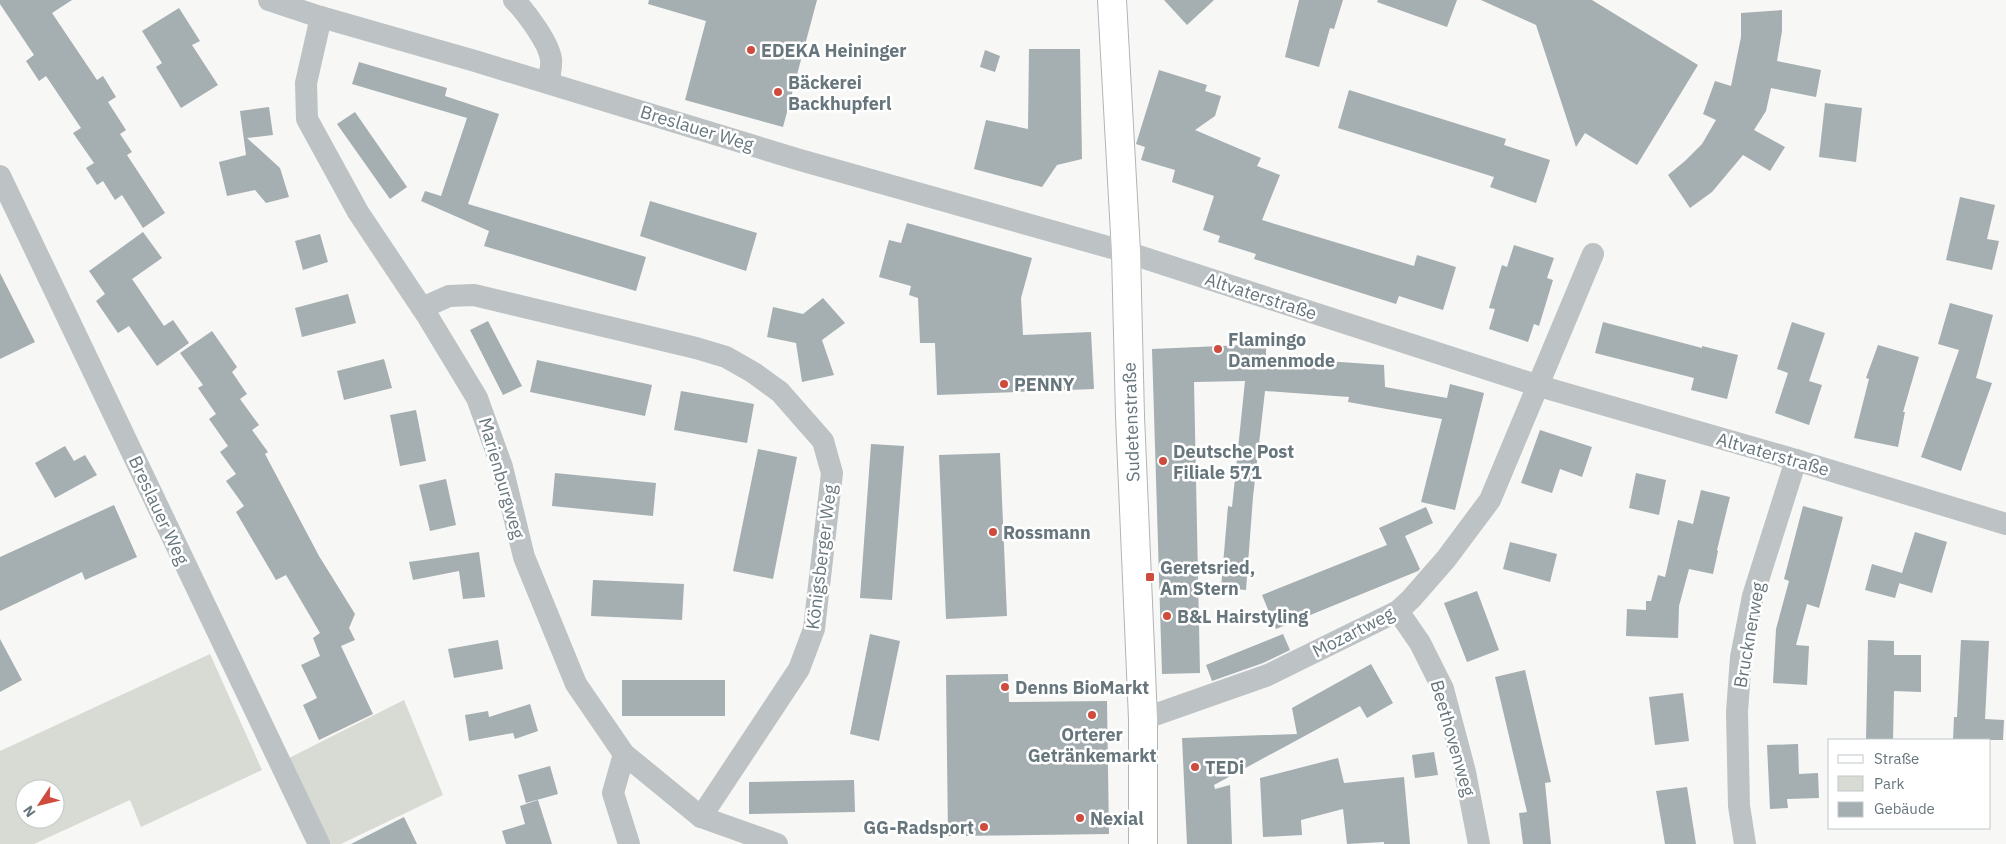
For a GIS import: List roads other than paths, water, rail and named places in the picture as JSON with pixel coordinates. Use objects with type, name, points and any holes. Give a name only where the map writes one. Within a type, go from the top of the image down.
[{"type":"street","name":"Breslauer Weg","points":[[269,0],[321,18],[549,83],[800,160],[1126,252]]},
{"type":"street","points":[[514,0],[527,14],[547,48],[551,60],[549,83]]},
{"type":"street","name":"Sudetenstraße","points":[[1112,0],[1126,252],[1130,416],[1143,719],[1143,844]]},
{"type":"street","name":"Marienburgweg","points":[[321,18],[306,83],[307,119],[358,212],[422,308],[477,398],[502,467],[524,557],[576,684],[624,754],[701,817],[776,844]]},
{"type":"street","name":"Breslauer Weg","points":[[0,176],[319,844]]},
{"type":"street","name":"Altvaterstraße","points":[[1126,252],[1539,386],[1796,460],[2006,524]]},
{"type":"street","points":[[1539,386],[1593,254]]},
{"type":"street","name":"Königsberger Weg","points":[[422,308],[449,296],[474,295],[696,348],[726,358],[754,373],[780,392],[823,441],[832,473],[814,629],[799,669],[701,817]]},
{"type":"street","name":"Mozartweg","points":[[1143,719],[1268,675],[1398,611],[1446,559],[1490,500],[1539,386]]},
{"type":"street","name":"Brucknerweg","points":[[1745,844],[1739,806],[1737,712],[1741,656],[1753,596],[1796,460]]},
{"type":"street","name":"Beethovenweg","points":[[1398,611],[1420,643],[1443,690],[1466,772],[1479,844]]},
{"type":"street","points":[[624,754],[614,793],[629,844]]},
{"type":"place","name":"EDEKA Heininger","points":[[751,50]]},
{"type":"place","name":"Bäckerei Backhupferl","points":[[778,92]]},
{"type":"place","name":"Flamingo Damenmode","points":[[1218,349]]},
{"type":"place","name":"PENNY","points":[[1004,384]]},
{"type":"place","name":"Deutsche Post Filiale 571","points":[[1163,461]]},
{"type":"place","name":"Rossmann","points":[[993,532]]},
{"type":"place","name":"Geretsried, Am Stern","points":[[1150,577]]},
{"type":"place","name":"B&L Hairstyling","points":[[1167,616]]},
{"type":"place","name":"Denns BioMarkt","points":[[1005,687]]},
{"type":"place","name":"Orterer Getränkemarkt","points":[[1092,715]]},
{"type":"place","name":"TEDi","points":[[1195,767]]},
{"type":"place","name":"Nexial","points":[[1080,818]]},
{"type":"place","name":"GG-Radsport","points":[[984,827]]}]
